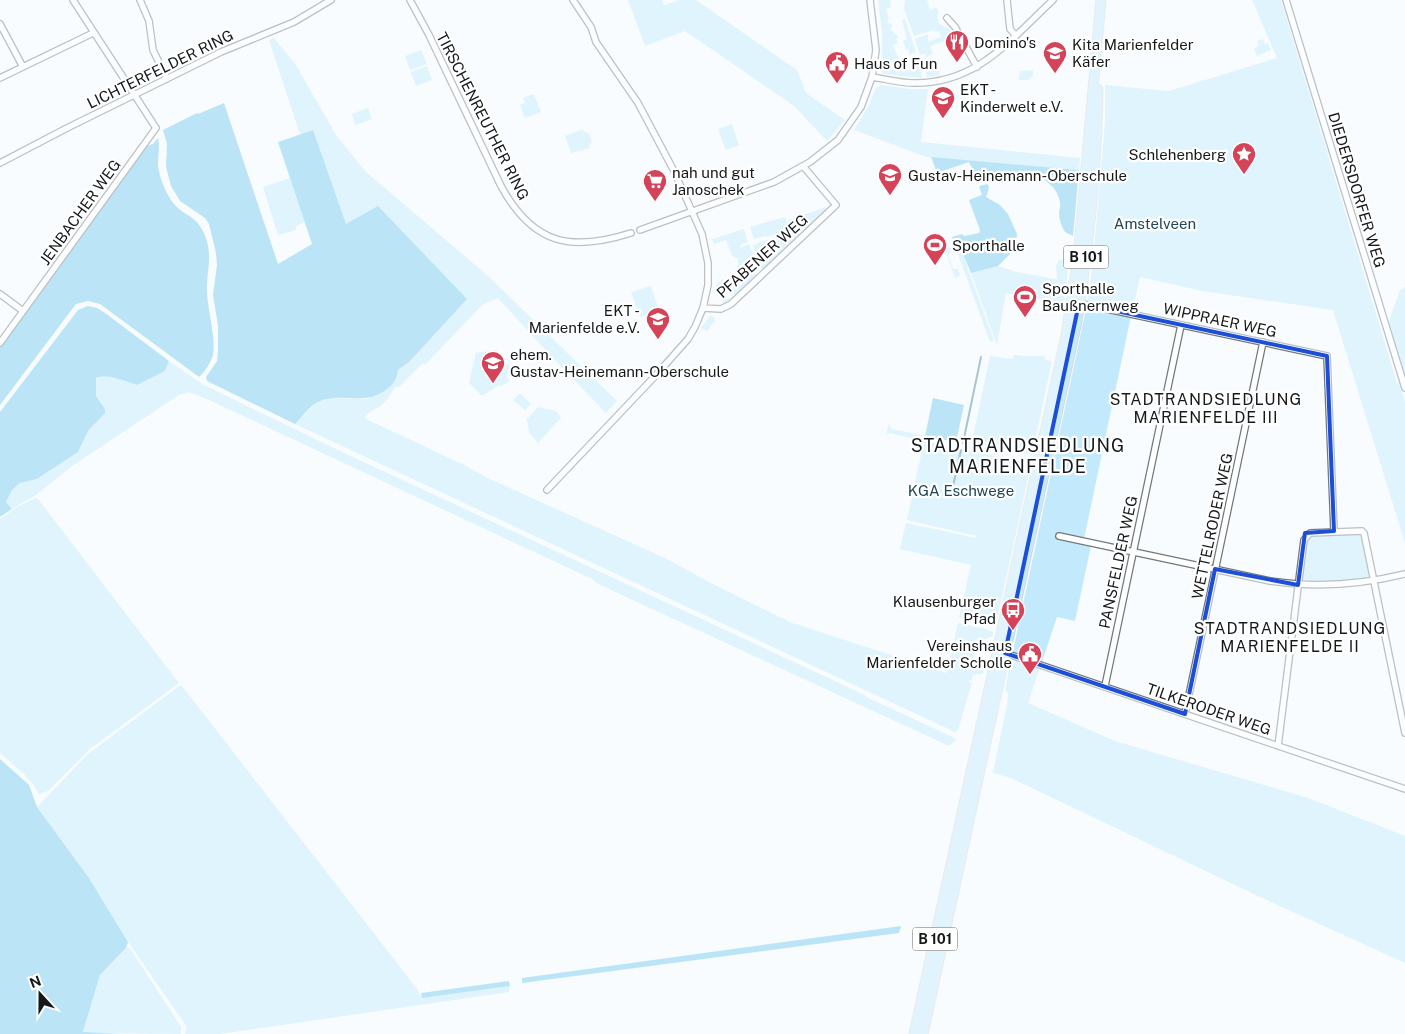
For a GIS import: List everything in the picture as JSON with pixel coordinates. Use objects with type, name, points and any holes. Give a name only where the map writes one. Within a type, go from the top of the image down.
[{"type":"main road","name":"B 101","points":[[923,1034],[1072,302],[1080,240],[1101,0]]},
{"type":"main road","name":"B 101","points":[[914,1034],[992,697],[1005,652],[1071,352],[1085,268],[1094,161],[1098,79],[1106,0]]},
{"type":"street","points":[[73,0],[134,95]]},
{"type":"street","points":[[140,0],[149,21],[153,50],[166,79]]},
{"type":"street","name":"LICHTERFELDER RING","points":[[0,162],[221,52],[294,22],[331,0]]},
{"type":"street","name":"TIRSCHENREUTHER RING","points":[[410,0],[429,35],[501,186],[510,202],[522,217],[532,226],[550,237],[572,243],[598,242],[631,233]]},
{"type":"street","points":[[547,490],[677,352],[695,327],[703,308],[708,288],[708,263],[702,234],[674,171],[647,118],[627,85],[596,42],[591,27],[573,0]]},
{"type":"street","points":[[640,230],[758,188],[803,166],[827,149],[849,126],[861,107],[872,77],[876,50],[870,0]]},
{"type":"street","points":[[1007,0],[1010,29],[1016,36]]},
{"type":"street","points":[[872,77],[903,83],[926,83],[950,79],[977,67],[995,55],[1053,0]]},
{"type":"street","name":"DIEDERSDORFER WEG","points":[[1286,0],[1405,388]]},
{"type":"street","points":[[947,18],[956,27],[977,67]]},
{"type":"street","points":[[0,24],[23,67]]},
{"type":"street","points":[[0,78],[93,32]]},
{"type":"street","name":"JENBACHER WEG","points":[[0,342],[155,130],[155,126],[134,95]]},
{"type":"street","name":"PFABENER WEG","points":[[703,308],[721,310],[731,304],[836,205],[803,166]]},
{"type":"street","points":[[0,294],[23,311]]},
{"type":"street","name":"WIPPRAER WEG","points":[[1080,303],[1326,356],[1334,532]]},
{"type":"street","name":"PANSFELDER WEG","points":[[1105,686],[1181,325]]},
{"type":"street","name":"WETTELRODER WEG","points":[[1185,714],[1264,342]]},
{"type":"street","points":[[1278,746],[1305,537],[1310,532],[1363,532],[1405,733]]},
{"type":"street","points":[[1059,536],[1215,570],[1298,585],[1337,585],[1374,582],[1405,574]]},
{"type":"street","name":"TILKERODER WEG","points":[[1005,652],[1405,790]]},
{"type":"highlighted area","points":[[1079,303],[1327,356],[1334,531],[1305,533],[1298,585],[1215,569],[1185,714],[1005,653]]},
{"type":"green space","points":[[628,0],[662,0],[664,5],[679,0],[696,0],[797,70],[806,93],[845,120],[827,141],[794,106],[685,31],[645,46]]},
{"type":"green space","points":[[878,0],[890,0],[891,7],[886,9],[889,19],[887,20],[893,27],[890,28],[891,31],[898,38],[896,39],[898,43],[893,45],[899,60],[888,63],[891,70],[903,65],[908,71],[919,65],[921,78],[884,74],[882,72],[882,32]]},
{"type":"green space","points":[[905,0],[927,0],[930,10],[937,7],[939,24],[951,30],[956,37],[930,46],[933,54],[926,57],[925,54],[920,55],[915,39],[928,34],[928,42],[941,37],[939,31],[936,32],[934,30],[914,36],[904,9]]},
{"type":"green space","name":"Amstelveen","points":[[1252,0],[1281,0],[1397,383],[1399,383],[1405,402],[1405,543],[1333,310],[1202,291],[1140,277],[1132,312],[1088,300],[1092,268],[1107,270],[1110,253],[1094,250],[1105,122],[1105,85],[1169,91],[1277,58]]},
{"type":"green space","points":[[905,19],[916,52],[909,55],[909,49],[906,50],[903,41],[907,39],[902,20]]},
{"type":"green space","points":[[274,38],[296,65],[336,135],[365,171],[488,276],[617,401],[606,413],[498,298],[482,305],[425,365],[423,363],[399,387],[395,387],[386,401],[368,413],[365,417],[366,419],[492,480],[665,558],[792,623],[947,673],[958,623],[993,632],[993,636],[981,641],[982,644],[976,650],[974,657],[977,663],[984,668],[983,674],[973,675],[972,681],[970,680],[969,682],[972,683],[958,730],[955,732],[295,424],[318,401],[329,398],[367,399],[397,376],[398,370],[409,362],[346,225],[313,131],[300,134],[269,40]]},
{"type":"green space","points":[[1263,39],[1265,44],[1268,43],[1271,50],[1257,56],[1254,48],[1259,46],[1257,41]]},
{"type":"green space","points":[[421,50],[427,64],[410,70],[405,56]]},
{"type":"green space","points":[[932,63],[933,65],[936,64],[940,75],[927,77],[924,66]]},
{"type":"green space","points":[[427,66],[432,80],[416,86],[411,72]]},
{"type":"green space","points":[[1033,70],[1033,75],[1029,80],[1019,80],[1020,71]]},
{"type":"green space","points":[[881,85],[910,89],[928,89],[921,142],[1080,158],[1079,170],[926,157],[854,130],[867,109],[876,88]]},
{"type":"green space","points":[[534,94],[541,112],[525,118],[520,105],[525,103],[523,98]]},
{"type":"green space","points":[[368,108],[372,119],[355,125],[352,114]]},
{"type":"green space","points":[[732,124],[739,145],[726,150],[718,129]]},
{"type":"green space","points":[[583,129],[584,132],[589,133],[592,142],[589,145],[590,148],[571,153],[565,136]]},
{"type":"green space","points":[[290,178],[305,222],[296,226],[296,230],[278,235],[263,187]]},
{"type":"green space","points":[[826,207],[804,230],[800,222],[790,226],[788,220]]},
{"type":"green space","points":[[785,217],[790,230],[754,239],[750,227]]},
{"type":"green space","points":[[744,229],[748,242],[740,245],[741,248],[749,244],[756,263],[752,265],[756,276],[735,296],[731,289],[743,284],[736,268],[738,267],[738,259],[732,256],[726,240],[714,244],[712,239]]},
{"type":"green space","points":[[798,229],[800,234],[762,270],[753,245]]},
{"type":"green space","points":[[943,243],[946,247],[951,248],[952,251],[948,255],[953,269],[958,269],[960,276],[955,278]]},
{"type":"green space","points":[[959,244],[994,341],[990,342],[955,246]]},
{"type":"green space","points":[[1059,260],[1069,260],[1064,304],[1006,293],[997,345],[971,273],[998,266],[1017,272],[1057,279],[1056,266]]},
{"type":"green space","points":[[724,279],[729,292],[723,295],[724,299],[731,298],[723,304],[722,294],[716,287],[716,284]]},
{"type":"green space","points":[[651,286],[659,310],[640,317],[631,292]]},
{"type":"green space","points":[[1405,287],[1405,375],[1389,321],[1400,290]]},
{"type":"green space","points":[[1090,308],[1131,316],[1084,539],[1058,534],[1057,538],[1091,546],[1075,621],[1057,617],[1042,662],[1013,651],[1086,309]]},
{"type":"green space","points":[[710,316],[714,317],[715,321],[707,331],[701,328]]},
{"type":"green space","points":[[497,350],[495,358],[497,363],[502,366],[508,364],[512,367],[506,376],[510,381],[501,386],[499,385],[482,396],[469,383],[476,353]]},
{"type":"green space","points":[[1014,355],[1044,356],[1046,360],[1052,361],[1032,455],[972,442],[990,356],[1013,359]]},
{"type":"green space","points":[[169,361],[204,385],[340,451],[865,695],[956,740],[949,746],[189,392],[179,395],[72,466],[36,495],[12,509],[6,502],[12,490],[20,483],[37,479],[78,452],[88,431],[105,413],[105,409],[96,396],[96,379],[111,377],[137,385],[165,371]]},
{"type":"green space","points":[[520,393],[531,404],[525,410],[513,400]]},
{"type":"green space","points":[[538,407],[556,411],[561,418],[538,443],[529,433],[527,419]]},
{"type":"green space","points":[[889,424],[892,429],[925,436],[924,441],[890,433],[886,435]]},
{"type":"green space","name":"KGA Eschwege","points":[[924,441],[1031,464],[996,624],[959,618],[971,565],[900,549],[906,523],[976,538],[977,536],[907,520]]},
{"type":"green space","points":[[35,498],[38,499],[179,683],[90,749],[48,791],[39,794],[23,773],[0,753],[0,519],[17,507]]},
{"type":"green space","points":[[1357,533],[1362,537],[1370,575],[1367,580],[1304,582],[1301,579],[1306,539],[1311,535]]},
{"type":"green space","points":[[1016,660],[1040,667],[1028,703],[1115,741],[1308,798],[1405,836],[1405,963],[1256,895],[1011,778],[993,773],[1007,705],[1008,694],[1005,689],[1010,664],[1011,662],[1015,663]]},
{"type":"green space","points":[[179,686],[182,686],[418,990],[422,998],[510,986],[509,992],[220,1034],[185,1034],[187,1027],[128,942],[89,878],[37,807],[88,754]]},
{"type":"green space","points":[[128,947],[181,1027],[181,1034],[83,1033],[100,975]]},
{"type":"shaded area","points":[[224,103],[278,264],[312,244],[278,142],[313,130],[346,224],[378,206],[467,299],[409,362],[398,370],[392,385],[378,394],[362,398],[337,398],[320,401],[310,408],[295,424],[207,381],[206,377],[217,361],[218,351],[218,326],[213,295],[217,265],[216,253],[209,224],[205,218],[180,201],[171,186],[166,167],[167,144],[163,130],[197,113]]},
{"type":"shaded area","points":[[158,138],[158,165],[161,180],[171,200],[201,227],[209,249],[207,293],[214,348],[208,367],[199,377],[100,304],[88,301],[76,304],[0,405],[0,347],[147,146],[153,144]]},
{"type":"shaded area","points":[[931,157],[1079,170],[1073,236],[1065,232],[1061,223],[1060,203],[1057,193],[1051,185],[1042,179],[1032,176],[1021,177],[1006,174],[1004,178],[984,176],[976,178],[969,162],[937,173]]},
{"type":"shaded area","points":[[988,184],[989,188],[986,197],[1000,205],[1008,214],[1017,234],[1016,242],[1012,252],[998,266],[971,273],[959,245],[955,246],[952,237],[962,234],[964,236],[979,233],[980,230],[969,200],[982,195],[979,186]]},
{"type":"shaded area","points":[[88,306],[97,308],[105,313],[169,361],[165,371],[137,385],[106,376],[96,378],[96,396],[105,409],[105,413],[88,431],[78,452],[37,479],[20,483],[12,490],[6,502],[12,509],[0,517],[0,412],[78,310]]},
{"type":"shaded area","points":[[933,398],[964,405],[956,442],[925,436]]},
{"type":"shaded area","points":[[0,759],[29,785],[37,807],[89,878],[128,942],[126,948],[100,975],[83,1032],[120,1034],[0,1034]]},
{"type":"shaded area","points":[[901,926],[899,933],[522,983],[522,978]]},
{"type":"shaded area","points":[[509,981],[510,986],[422,998],[421,993]]},
{"type":"waterway","points":[[963,443],[981,357]]},
{"type":"waterway","points":[[952,491],[961,450]]},
{"type":"place","name":"Domino's","points":[[957,63]]},
{"type":"place","name":"Kita Marienfelder Käfer","points":[[1055,74]]},
{"type":"place","name":"Haus of Fun","points":[[837,84]]},
{"type":"place","name":"EKT - Kinderwelt e.V.","points":[[943,119]]},
{"type":"place","name":"Schlehenberg","points":[[1244,175]]},
{"type":"place","name":"Gustav-Heinemann-Oberschule","points":[[890,196]]},
{"type":"place","name":"nah und gut Janoschek","points":[[655,202]]},
{"type":"place","name":"Sporthalle","points":[[935,266]]},
{"type":"place","name":"Sporthalle Baußnernweg","points":[[1025,318]]},
{"type":"place","name":"EKT - Marienfelde e.V.","points":[[658,340]]},
{"type":"place","name":"ehem. Gustav-Heinemann-Oberschule","points":[[493,384]]},
{"type":"place","name":"Klausenburger Pfad","points":[[1013,631]]},
{"type":"place","name":"Vereinshaus Marienfelder Scholle","points":[[1030,675]]},
{"type":"district","name":"STADTRANDSIEDLUNG MARIENFELDE III","points":[[1206,408]]},
{"type":"district","name":"STADTRANDSIEDLUNG MARIENFELDE","points":[[1018,455]]},
{"type":"district","name":"STADTRANDSIEDLUNG MARIENFELDE II","points":[[1290,637]]}]
